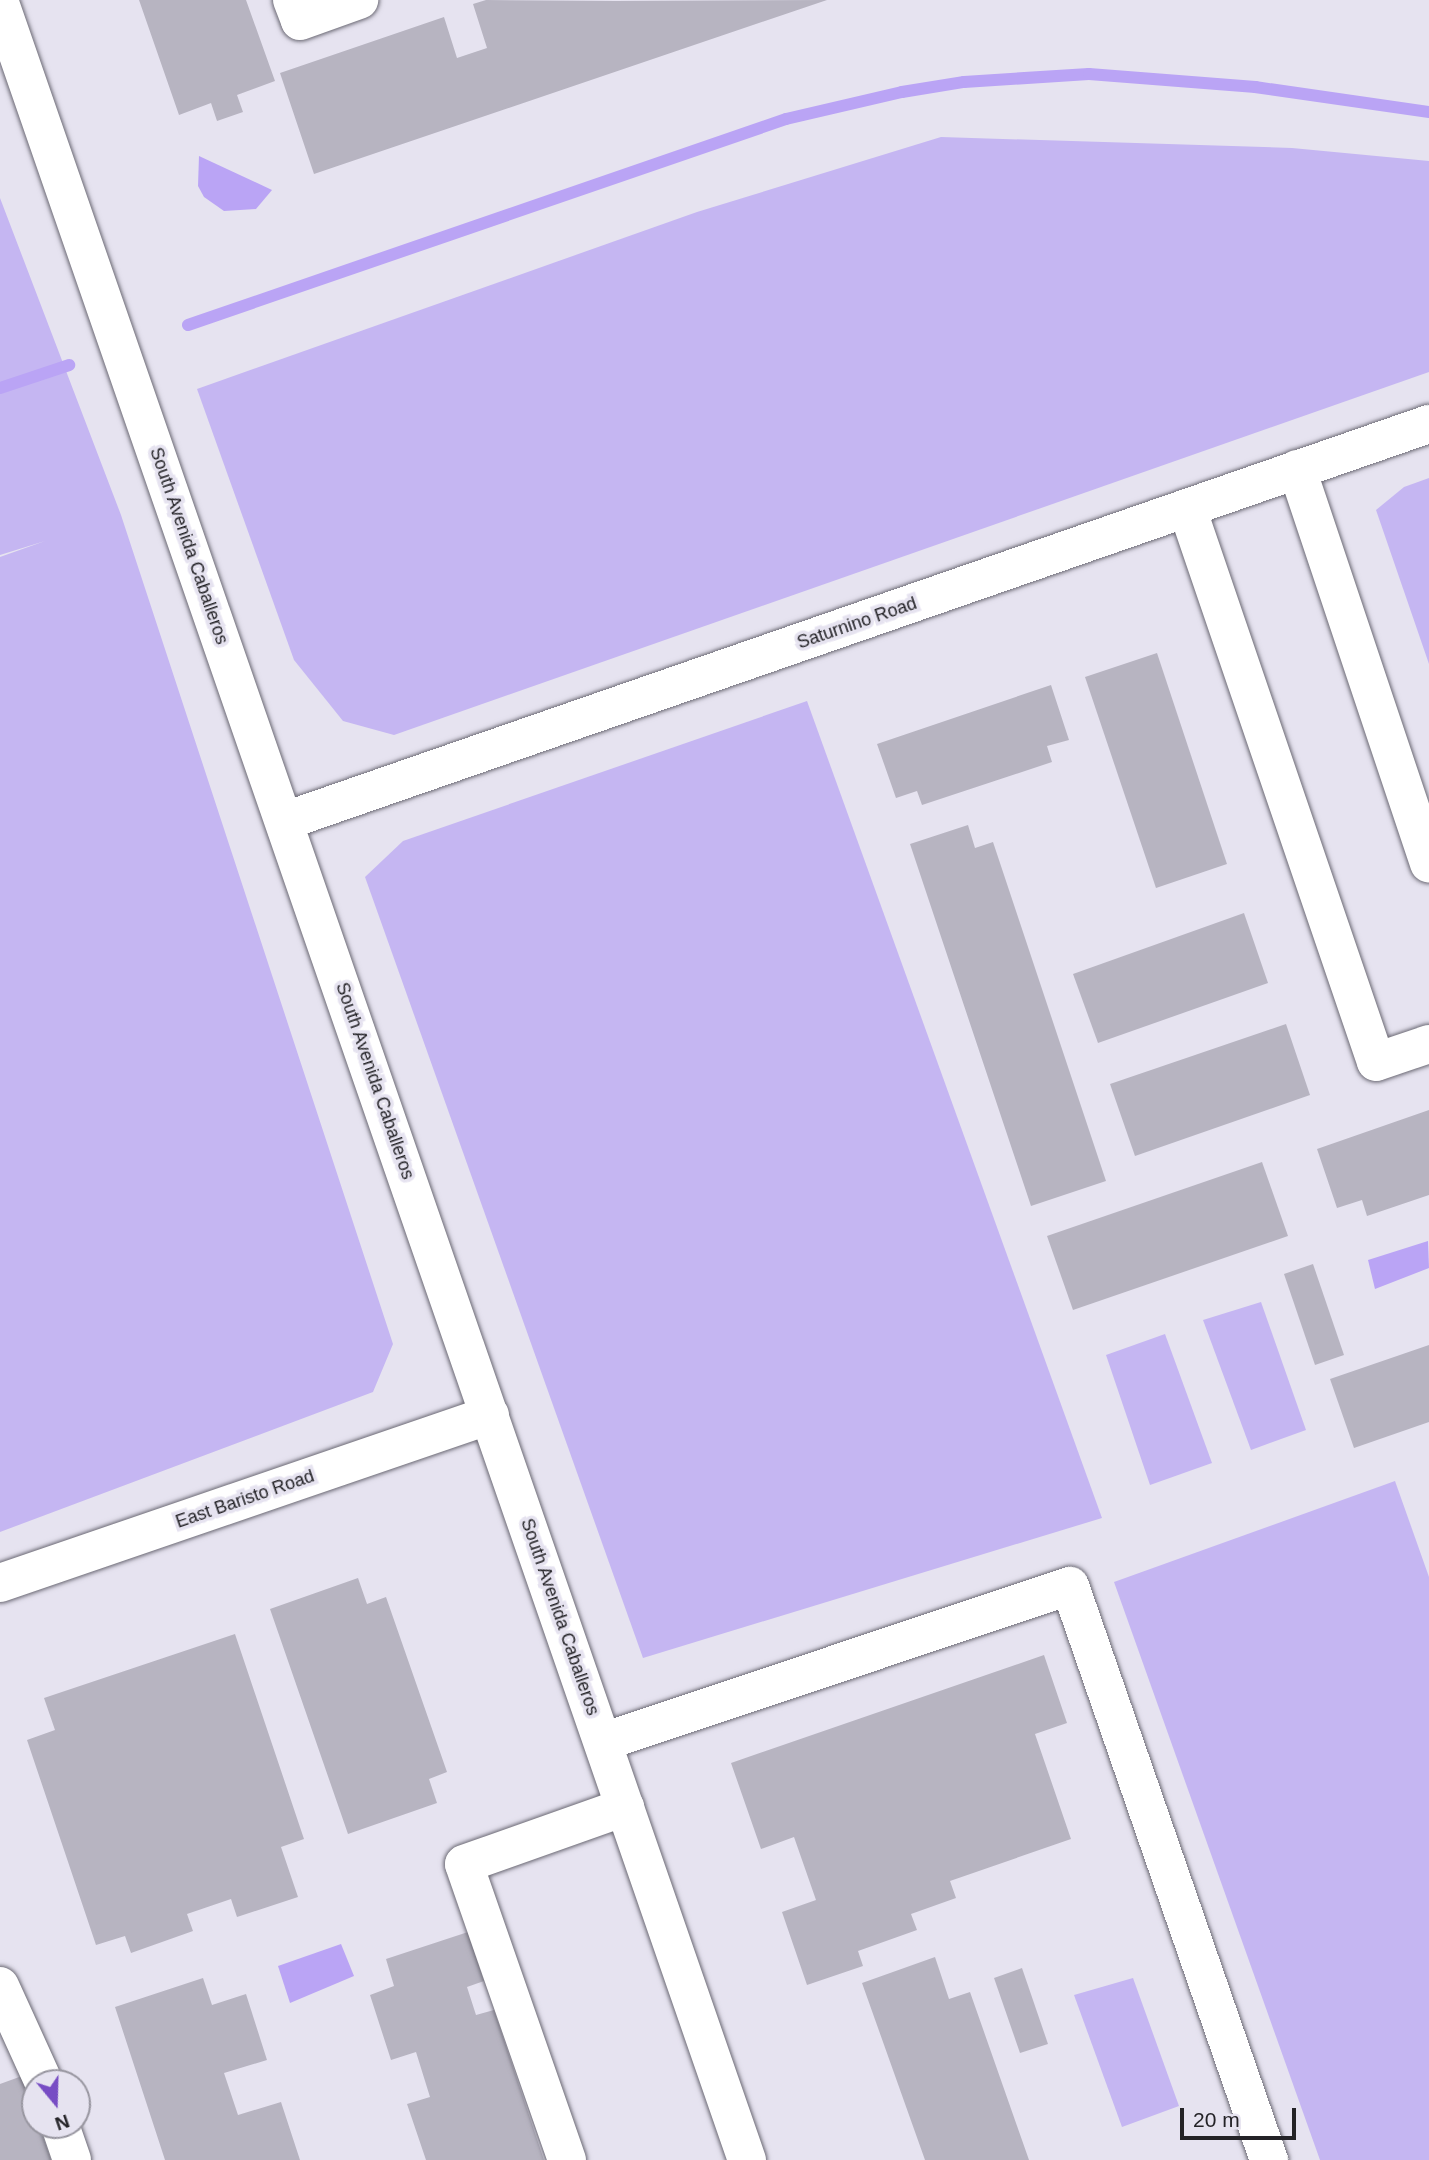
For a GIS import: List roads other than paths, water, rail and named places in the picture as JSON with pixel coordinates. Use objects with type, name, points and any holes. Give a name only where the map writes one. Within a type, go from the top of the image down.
[{"type":"street","points":[[296,10],[359,0]]},
{"type":"street","name":"South Avenida Caballeros","points":[[0,3],[747,2160]]},
{"type":"street","name":"Saturnino Road","points":[[285,821],[1429,424]]},
{"type":"street","points":[[1297,469],[1429,863]]},
{"type":"street","points":[[1187,508],[1376,1062],[1429,1044]]},
{"type":"street","name":"East Baristo Road","points":[[0,1583],[490,1415]]},
{"type":"street","points":[[603,1742],[1070,1586],[1269,2160]]},
{"type":"street","points":[[567,2160],[464,1864],[625,1807]]},
{"type":"street","points":[[0,1986],[38,2069]]},
{"type":"street","points":[[65,2139],[72,2160]]},
{"type":"waterway","points":[[188,325],[786,119],[902,92],[964,82],[1089,74],[1255,87],[1429,112]]},
{"type":"waterway","points":[[0,388],[69,365]]}]
